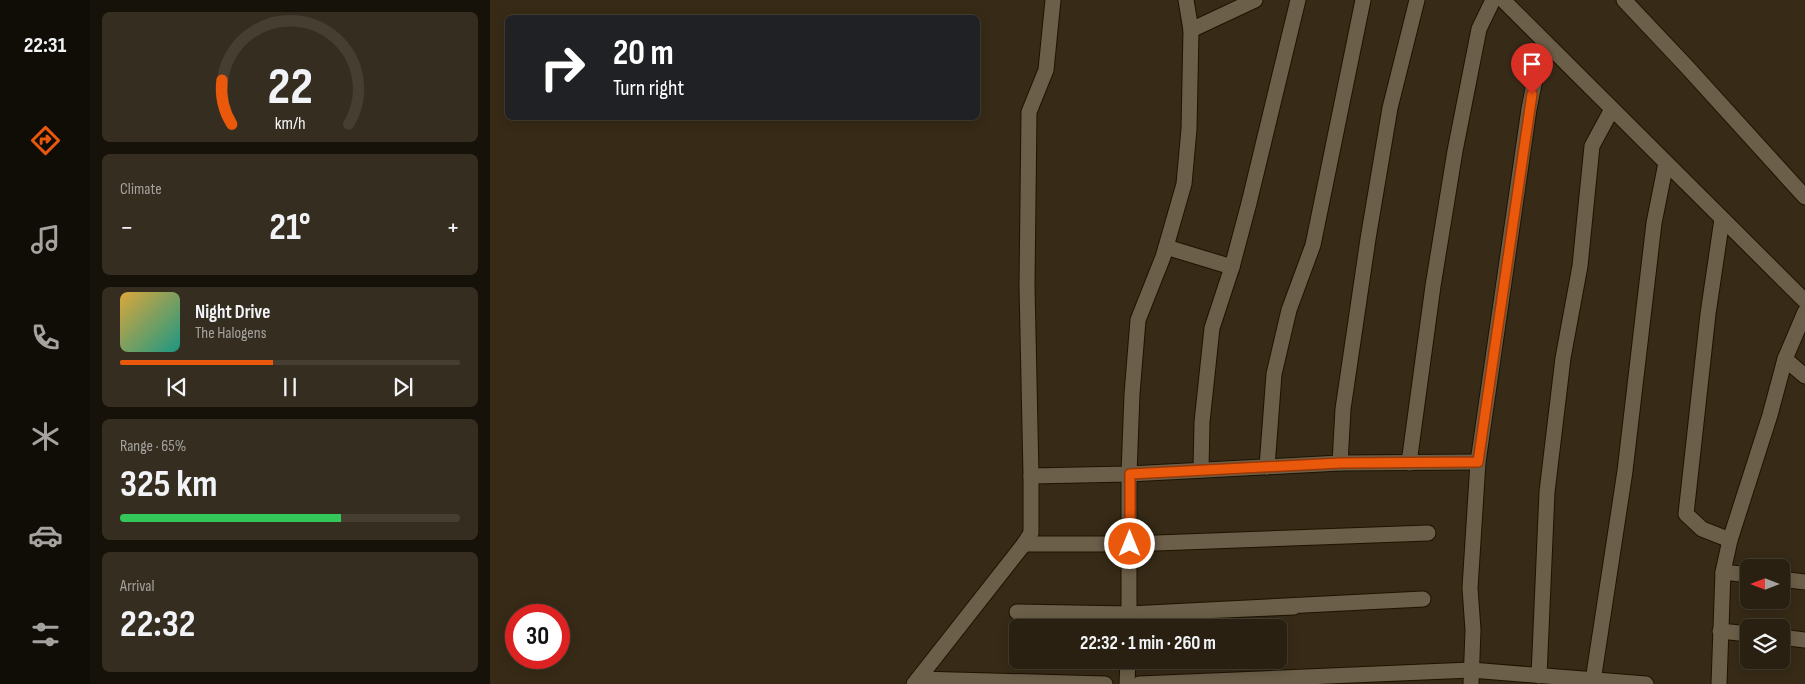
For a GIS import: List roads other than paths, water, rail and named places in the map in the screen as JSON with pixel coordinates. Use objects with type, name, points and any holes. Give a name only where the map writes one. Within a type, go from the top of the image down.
[{"type":"street","points":[[916,682],[1031,533],[1027,286],[1029,112],[1046,70],[1053,0]]},
{"type":"street","points":[[1129,619],[1132,394],[1138,320],[1166,247],[1184,184],[1189,129],[1191,30],[1186,0]]},
{"type":"street","points":[[1191,30],[1255,0]]},
{"type":"street","points":[[1201,470],[1202,422],[1212,328],[1232,267],[1249,203],[1298,0]]},
{"type":"street","points":[[1267,467],[1274,374],[1289,310],[1313,245],[1363,0]]},
{"type":"street","points":[[1340,463],[1343,409],[1368,239],[1390,108],[1417,0]]},
{"type":"street","points":[[1408,463],[1433,286],[1455,152],[1479,29],[1493,0]]},
{"type":"street","points":[[1504,0],[1805,301]]},
{"type":"street","points":[[1624,0],[1805,197]]},
{"type":"street","points":[[1471,677],[1474,630],[1470,588],[1478,462],[1529,109],[1538,64],[1547,45]]},
{"type":"street","points":[[1539,676],[1547,492],[1563,358],[1580,266],[1592,146],[1612,109]]},
{"type":"street","points":[[1593,681],[1625,470],[1654,224],[1666,163]]},
{"type":"street","points":[[1722,219],[1708,314],[1686,514],[1702,529],[1730,540]]},
{"type":"street","points":[[1166,247],[1232,267]]},
{"type":"street","points":[[1719,684],[1723,572],[1730,540],[1770,415],[1785,358],[1805,312]]},
{"type":"street","points":[[1785,358],[1805,376]]},
{"type":"street","points":[[1031,476],[1130,474],[1340,463],[1478,462]]},
{"type":"street","points":[[1024,544],[1130,544],[1428,533]]},
{"type":"street","points":[[1723,572],[1740,574]]},
{"type":"street","points":[[1790,580],[1805,582]]},
{"type":"street","points":[[1156,619],[1423,599]]},
{"type":"street","points":[[1153,619],[1294,607]]},
{"type":"street","points":[[1017,612],[1104,619]]},
{"type":"street","points":[[1720,631],[1740,633]]},
{"type":"street","points":[[1790,638],[1805,640]]},
{"type":"street","points":[[1127,684],[1128,669]]},
{"type":"street","points":[[1139,684],[1471,677],[1509,679],[1539,676],[1573,682],[1593,681],[1645,684]]},
{"type":"street","points":[[916,682],[1105,684]]}]
